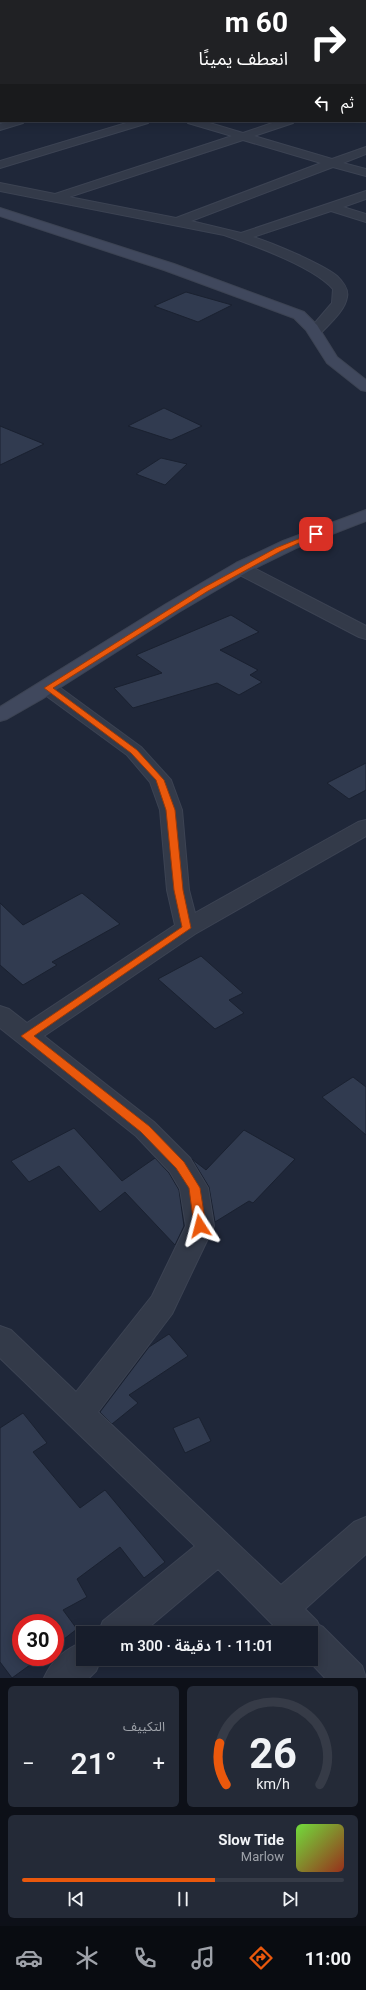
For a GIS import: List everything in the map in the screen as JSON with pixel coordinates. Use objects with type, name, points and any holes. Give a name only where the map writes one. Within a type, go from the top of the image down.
[{"type":"street","points":[[0,127],[16,122]]},
{"type":"street","points":[[0,165],[141,122]]},
{"type":"street","points":[[195,122],[366,173]]},
{"type":"street","points":[[53,199],[286,122]]},
{"type":"street","points":[[177,222],[366,150]]},
{"type":"street","points":[[0,186],[53,199],[243,236],[317,270],[332,279],[340,288],[341,296],[339,304],[315,330]]},
{"type":"street","points":[[243,236],[366,195]]},
{"type":"street","points":[[332,206],[366,218]]},
{"type":"street","points":[[0,212],[131,254],[279,306],[299,315],[315,330],[322,345],[335,363],[366,387]]},
{"type":"street","points":[[0,715],[48,688],[169,611],[242,569],[279,549],[366,515]]},
{"type":"street","points":[[242,569],[366,633]]},
{"type":"street","points":[[48,688],[134,751],[160,780],[171,810],[178,890],[187,928]]},
{"type":"street","points":[[26,1036],[187,928],[366,827]]},
{"type":"street","points":[[0,1016],[145,1129],[180,1165],[194,1188],[200,1226],[162,1304],[79,1412]]},
{"type":"street","points":[[4,1348],[79,1412],[219,1547],[298,1626]]},
{"type":"street","points":[[280,1608],[366,1533]]},
{"type":"street","points":[[124,1626],[219,1547]]},
{"type":"street","points":[[318,1646],[350,1678]]},
{"type":"street","points":[[62,1678],[76,1666]]},
{"type":"building","points":[[186,292],[232,305],[198,322],[154,306]]},
{"type":"building","points":[[164,408],[202,426],[171,440],[128,426]]},
{"type":"building","points":[[0,426],[44,444],[0,465]]},
{"type":"building","points":[[161,458],[187,464],[165,485],[136,474]]},
{"type":"building","points":[[231,615],[259,632],[220,650],[258,670],[250,675],[262,682],[239,695],[217,683],[133,708],[114,688],[162,673],[136,655]]},
{"type":"building","points":[[366,763],[366,790],[349,799],[327,783]]},
{"type":"building","points":[[82,893],[120,924],[52,962],[57,965],[23,985],[0,965],[0,903],[23,925]]},
{"type":"building","points":[[201,956],[243,993],[229,1000],[244,1013],[215,1029],[158,979]]},
{"type":"building","points":[[353,1077],[366,1087],[366,1135],[322,1097]]},
{"type":"building","points":[[74,1128],[122,1181],[155,1158],[169,1173],[179,1190],[184,1226],[175,1245],[125,1192],[100,1212],[59,1166],[29,1182],[11,1161]]},
{"type":"building","points":[[244,1130],[295,1159],[253,1203],[249,1201],[215,1222],[209,1187],[192,1159],[206,1170]]},
{"type":"building","points":[[169,1334],[188,1356],[129,1395],[138,1403],[112,1424],[100,1412],[149,1347]]},
{"type":"building","points":[[23,1413],[47,1443],[33,1452],[80,1508],[105,1490],[165,1562],[144,1578],[120,1547],[77,1579],[87,1597],[63,1610],[76,1628],[76,1630],[64,1639],[64,1614],[12,1614],[12,1666],[29,1666],[12,1678],[0,1662],[0,1428]]},
{"type":"building","points":[[199,1417],[211,1441],[185,1453],[173,1428]]},
{"type":"route","points":[[200,1226],[194,1188],[180,1165],[145,1129],[26,1036],[187,928],[178,890],[171,810],[160,780],[134,751],[48,688],[205,589],[279,549],[316,534]]}]
